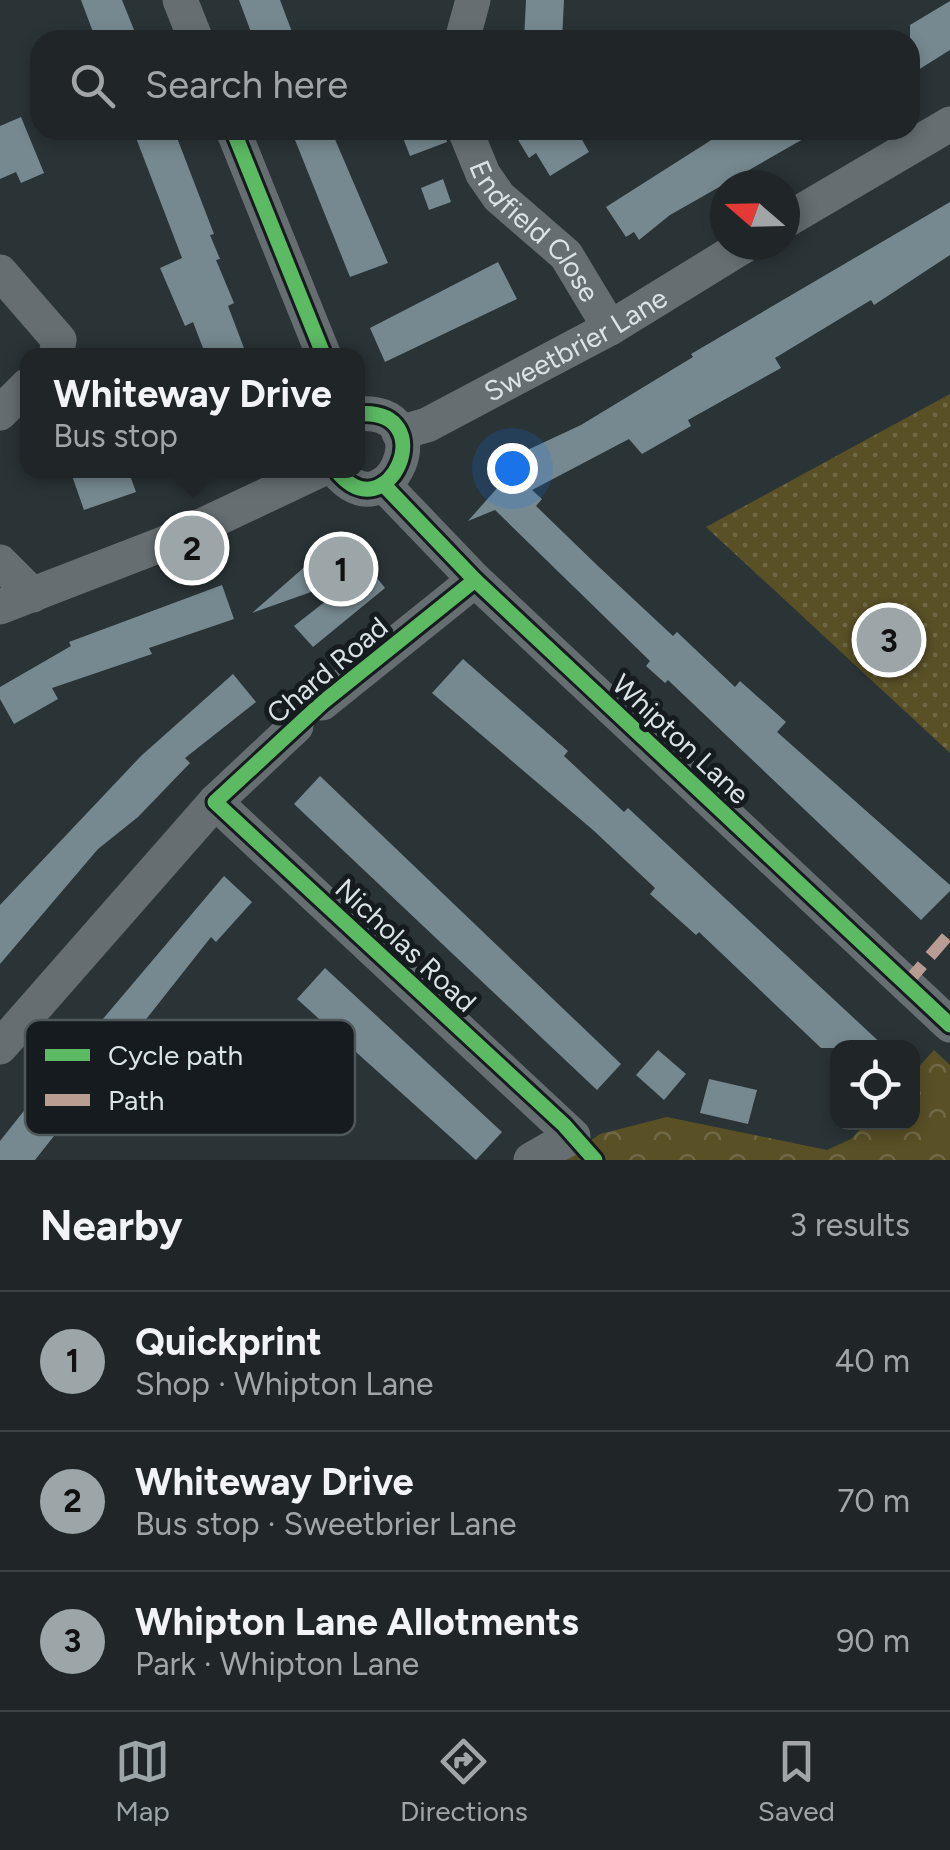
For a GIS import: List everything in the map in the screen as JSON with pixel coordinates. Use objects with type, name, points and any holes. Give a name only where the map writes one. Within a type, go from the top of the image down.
[{"type":"street","points":[[180,0],[192,30]]},
{"type":"street","points":[[465,30],[473,0]]},
{"type":"street","points":[[800,212],[950,124]]},
{"type":"street","points":[[237,140],[321,348]]},
{"type":"street","name":"Endfield Close","points":[[469,140],[483,174],[499,197],[566,255],[610,328]]},
{"type":"street","name":"Sweetbrier Lane","points":[[399,432],[428,425],[610,328],[721,260]]},
{"type":"street","points":[[0,272],[58,340],[57,348]]},
{"type":"street","points":[[0,413],[20,393]]},
{"type":"street","points":[[347,478],[359,487],[383,484],[393,478],[404,456],[399,432],[382,416],[365,415]]},
{"type":"street","points":[[0,607],[163,544],[303,478]]},
{"type":"street","name":"Whipton Lane","points":[[383,484],[474,580],[950,1024]]},
{"type":"street","points":[[0,562],[33,595]]},
{"type":"street","name":"Chard Road","points":[[0,1047],[215,802],[309,715],[474,580]]},
{"type":"street","name":"Nicholas Road","points":[[215,802],[573,1136],[531,1160]]},
{"type":"green space","points":[[950,394],[950,753],[706,527]]},
{"type":"green space","points":[[934,1050],[950,1065],[950,1160],[562,1160],[600,1134],[667,1117],[827,1150],[851,1139],[859,1130],[920,1130],[920,1065]]},
{"type":"building","points":[[81,0],[122,0],[134,30],[92,30]]},
{"type":"building","points":[[239,0],[280,0],[291,30],[250,30]]},
{"type":"building","points":[[526,0],[564,0],[562,30],[524,30]]},
{"type":"building","points":[[950,1],[950,50],[920,69],[920,30],[910,30],[910,25]]},
{"type":"building","points":[[21,117],[44,173],[21,183],[16,172],[0,179],[0,126]]},
{"type":"building","points":[[137,140],[178,140],[214,234],[210,235],[220,259],[216,260],[234,303],[228,306],[244,348],[203,348],[193,322],[185,326],[160,268],[182,258]]},
{"type":"building","points":[[295,140],[335,140],[388,263],[350,277]]},
{"type":"building","points":[[404,140],[446,140],[447,142],[410,156]]},
{"type":"building","points":[[518,140],[582,140],[589,152],[550,176],[536,153],[529,158]]},
{"type":"building","points":[[711,140],[801,140],[749,170],[710,170],[710,192],[670,215],[639,240],[634,232],[626,237],[606,207]]},
{"type":"building","points":[[443,179],[451,202],[429,210],[421,188]]},
{"type":"building","points":[[950,202],[950,255],[874,305],[871,300],[775,358],[781,368],[688,420],[691,426],[642,454],[629,439],[532,490],[542,499],[536,506],[599,567],[673,636],[677,632],[735,687],[740,681],[786,722],[777,732],[950,885],[950,891],[921,920],[668,680],[665,683],[646,666],[650,661],[495,510],[468,521],[499,486],[494,482],[521,453],[581,425],[693,357],[691,354]]},
{"type":"building","points":[[498,262],[517,299],[385,362],[370,328]]},
{"type":"building","points":[[73,478],[131,478],[136,492],[84,510]]},
{"type":"building","points":[[342,534],[385,588],[313,647],[294,626],[359,575],[252,613]]},
{"type":"building","points":[[222,585],[234,619],[149,648],[152,654],[52,688],[58,699],[14,724],[0,699],[0,687],[71,646],[69,642]]},
{"type":"building","points":[[463,659],[568,751],[564,756],[624,812],[628,808],[877,1040],[830,1040],[830,1048],[821,1048],[699,932],[696,935],[650,894],[655,888],[593,830],[432,693]]},
{"type":"building","points":[[233,674],[256,702],[185,758],[190,763],[138,817],[98,849],[0,964],[0,905],[141,756]]},
{"type":"building","points":[[320,776],[621,1064],[597,1090],[294,804]]},
{"type":"building","points":[[224,876],[252,902],[216,942],[211,937],[145,1020],[102,1020]]},
{"type":"building","points":[[325,968],[502,1132],[476,1160],[355,1051],[355,1020],[320,1020],[297,999]]},
{"type":"building","points":[[658,1050],[686,1074],[664,1100],[636,1075]]},
{"type":"building","points":[[709,1079],[757,1090],[748,1124],[700,1113]]},
{"type":"building","points":[[25,1110],[25,1135],[55,1135],[35,1160],[0,1160],[0,1141]]},
{"type":"marked path","points":[[906,984],[950,933]]},
{"type":"cycle path","points":[[237,140],[321,348]]},
{"type":"cycle path","points":[[345,478],[355,487],[374,488],[389,480],[399,464],[403,446],[398,429],[383,417],[365,415]]},
{"type":"cycle path","points":[[383,484],[475,580],[950,1025]]},
{"type":"cycle path","points":[[475,580],[322,703],[215,802],[564,1125],[595,1160]]},
{"type":"place","name":"Whiteway Drive","points":[[192,548]]},
{"type":"place","name":"Quickprint","points":[[341,569]]},
{"type":"place","name":"Whipton Lane Allotments","points":[[889,640]]}]
